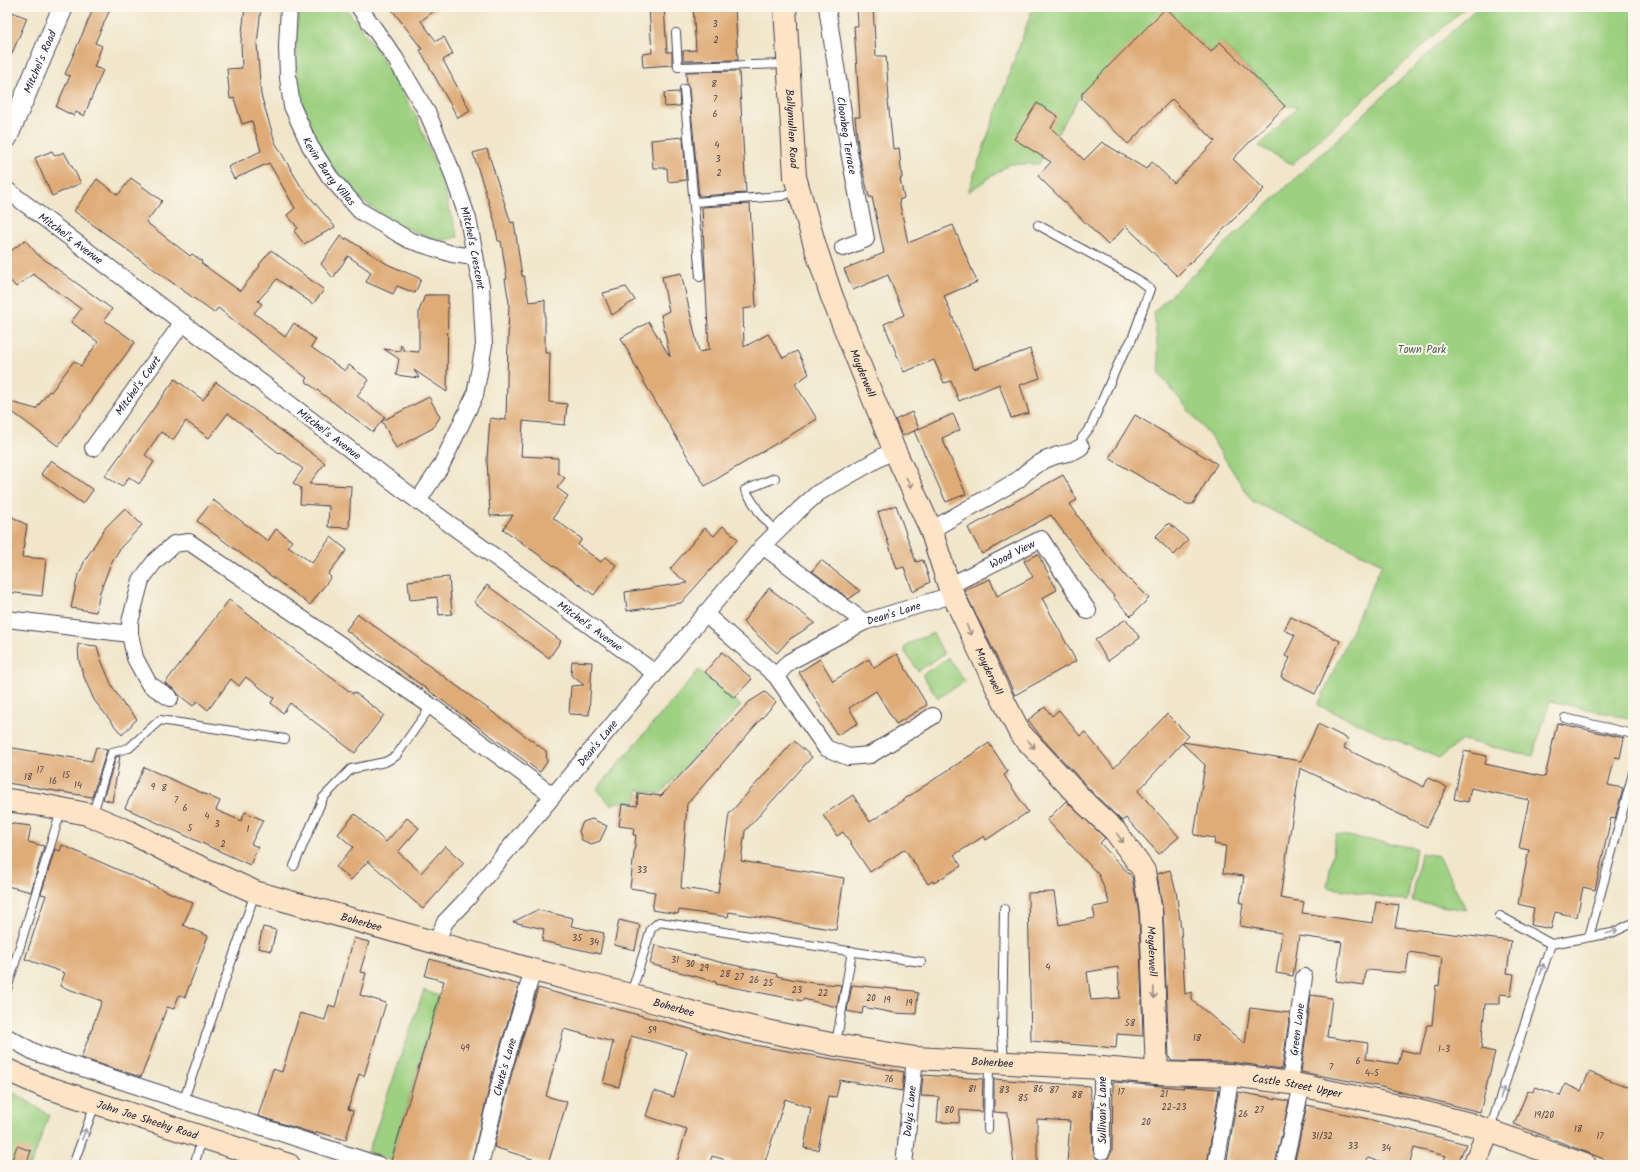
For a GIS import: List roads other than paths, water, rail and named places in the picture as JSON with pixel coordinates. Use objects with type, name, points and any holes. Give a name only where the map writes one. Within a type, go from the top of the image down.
[{"type":"main road","name":"Ballymullen Road","points":[[785,7],[790,64],[792,142],[795,177],[816,248]]},
{"type":"main road","name":"Moyderwell","points":[[816,248],[832,297],[893,447],[931,530],[951,591],[999,692],[1020,732],[1086,804],[1115,831],[1144,871],[1151,912],[1157,1073]]},
{"type":"main road","name":"Boherbee","points":[[7,800],[92,816],[130,832],[178,857],[255,892],[533,970],[709,1017],[771,1032],[836,1045],[915,1058],[1102,1068]]},
{"type":"main road","name":"Castle Street Upper","points":[[1102,1068],[1157,1073],[1230,1075],[1296,1084],[1394,1105],[1489,1130],[1585,1165]]},
{"type":"main road","name":"John Joe Sheehy Road","points":[[7,1070],[43,1086],[289,1165]]},
{"type":"main road","points":[[1474,1165],[1489,1130]]},
{"type":"street","name":"Mitchel's Road","points":[[7,138],[63,7]]},
{"type":"street","name":"Kevin Barry Villas","points":[[289,7],[287,46],[288,78],[292,106],[310,146],[330,177],[360,211],[409,240],[452,254],[475,257]]},
{"type":"street","name":"Mitchel's Crescent","points":[[359,7],[395,58],[428,114],[449,164],[468,219],[481,286],[484,344],[475,395],[441,466],[418,501]]},
{"type":"street","name":"Cloonbeg Terrace","points":[[827,7],[848,152],[866,239],[843,248]]},
{"type":"street","name":"Mitchel's Avenue","points":[[7,190],[418,501],[655,673]]},
{"type":"street","name":"Mitchel's Court","points":[[92,448],[183,322]]},
{"type":"street","name":"Dean's Lane","points":[[436,943],[445,922],[466,900],[552,795],[763,546],[800,508],[818,493],[884,455],[893,447]]},
{"type":"street","points":[[931,530],[1018,480],[1027,471],[1039,463],[1054,456],[1072,454],[1081,447]]},
{"type":"street","name":"Wood View","points":[[951,591],[1041,539],[1088,611]]},
{"type":"street","points":[[170,698],[149,684],[135,658],[130,634],[130,622],[141,580],[155,561],[174,544],[189,542],[431,706],[552,795]]},
{"type":"street","name":"Dean's Lane","points":[[763,546],[864,622],[951,591]]},
{"type":"street","points":[[705,614],[776,676],[826,748],[848,757],[870,755],[933,716]]},
{"type":"street","points":[[7,619],[130,634]]},
{"type":"street","points":[[776,676],[789,662],[864,622]]},
{"type":"street","name":"Chute's Lane","points":[[480,1165],[503,1070],[533,970]]},
{"type":"street","name":"Green Lane","points":[[1284,1165],[1296,1084],[1304,977]]},
{"type":"street","points":[[7,1037],[36,1053],[379,1165]]},
{"type":"street","name":"Dalys Lane","points":[[904,1165],[915,1058]]},
{"type":"street","name":"Sullivan's Lane","points":[[1102,1068],[1102,1151]]},
{"type":"street","points":[[1216,1165],[1230,1075]]},
{"type":"lane","points":[[676,33],[678,67],[790,64]]},
{"type":"lane","points":[[684,89],[700,277]]},
{"type":"lane","points":[[694,202],[782,196],[799,189]]},
{"type":"lane","points":[[1038,225],[1137,278],[1150,289],[1132,339],[1118,364],[1091,426],[1082,438],[1081,447]]},
{"type":"lane","points":[[775,478],[745,490],[761,514],[778,532]]},
{"type":"lane","points":[[294,866],[323,798],[351,769],[385,762],[396,756],[431,706]]},
{"type":"lane","points":[[1565,718],[1633,734]]},
{"type":"lane","points":[[92,816],[112,752],[129,748],[160,720],[285,739]]},
{"type":"lane","points":[[1589,937],[1633,773]]},
{"type":"lane","points":[[7,989],[61,809]]},
{"type":"lane","points":[[183,1102],[255,892]]},
{"type":"lane","points":[[988,1129],[996,1062],[1002,1035],[1004,909]]},
{"type":"lane","points":[[1500,916],[1551,944],[1612,933],[1633,923]]},
{"type":"lane","points":[[630,995],[651,929],[659,922],[921,962]]},
{"type":"lane","points":[[1489,1130],[1551,944]]},
{"type":"lane","points":[[836,1045],[852,951]]},
{"type":"lane","points":[[73,1165],[95,1103]]},
{"type":"lane","points":[[194,1165],[202,1138]]},
{"type":"park label","name":"Town Park","points":[[1422,349]]}]
